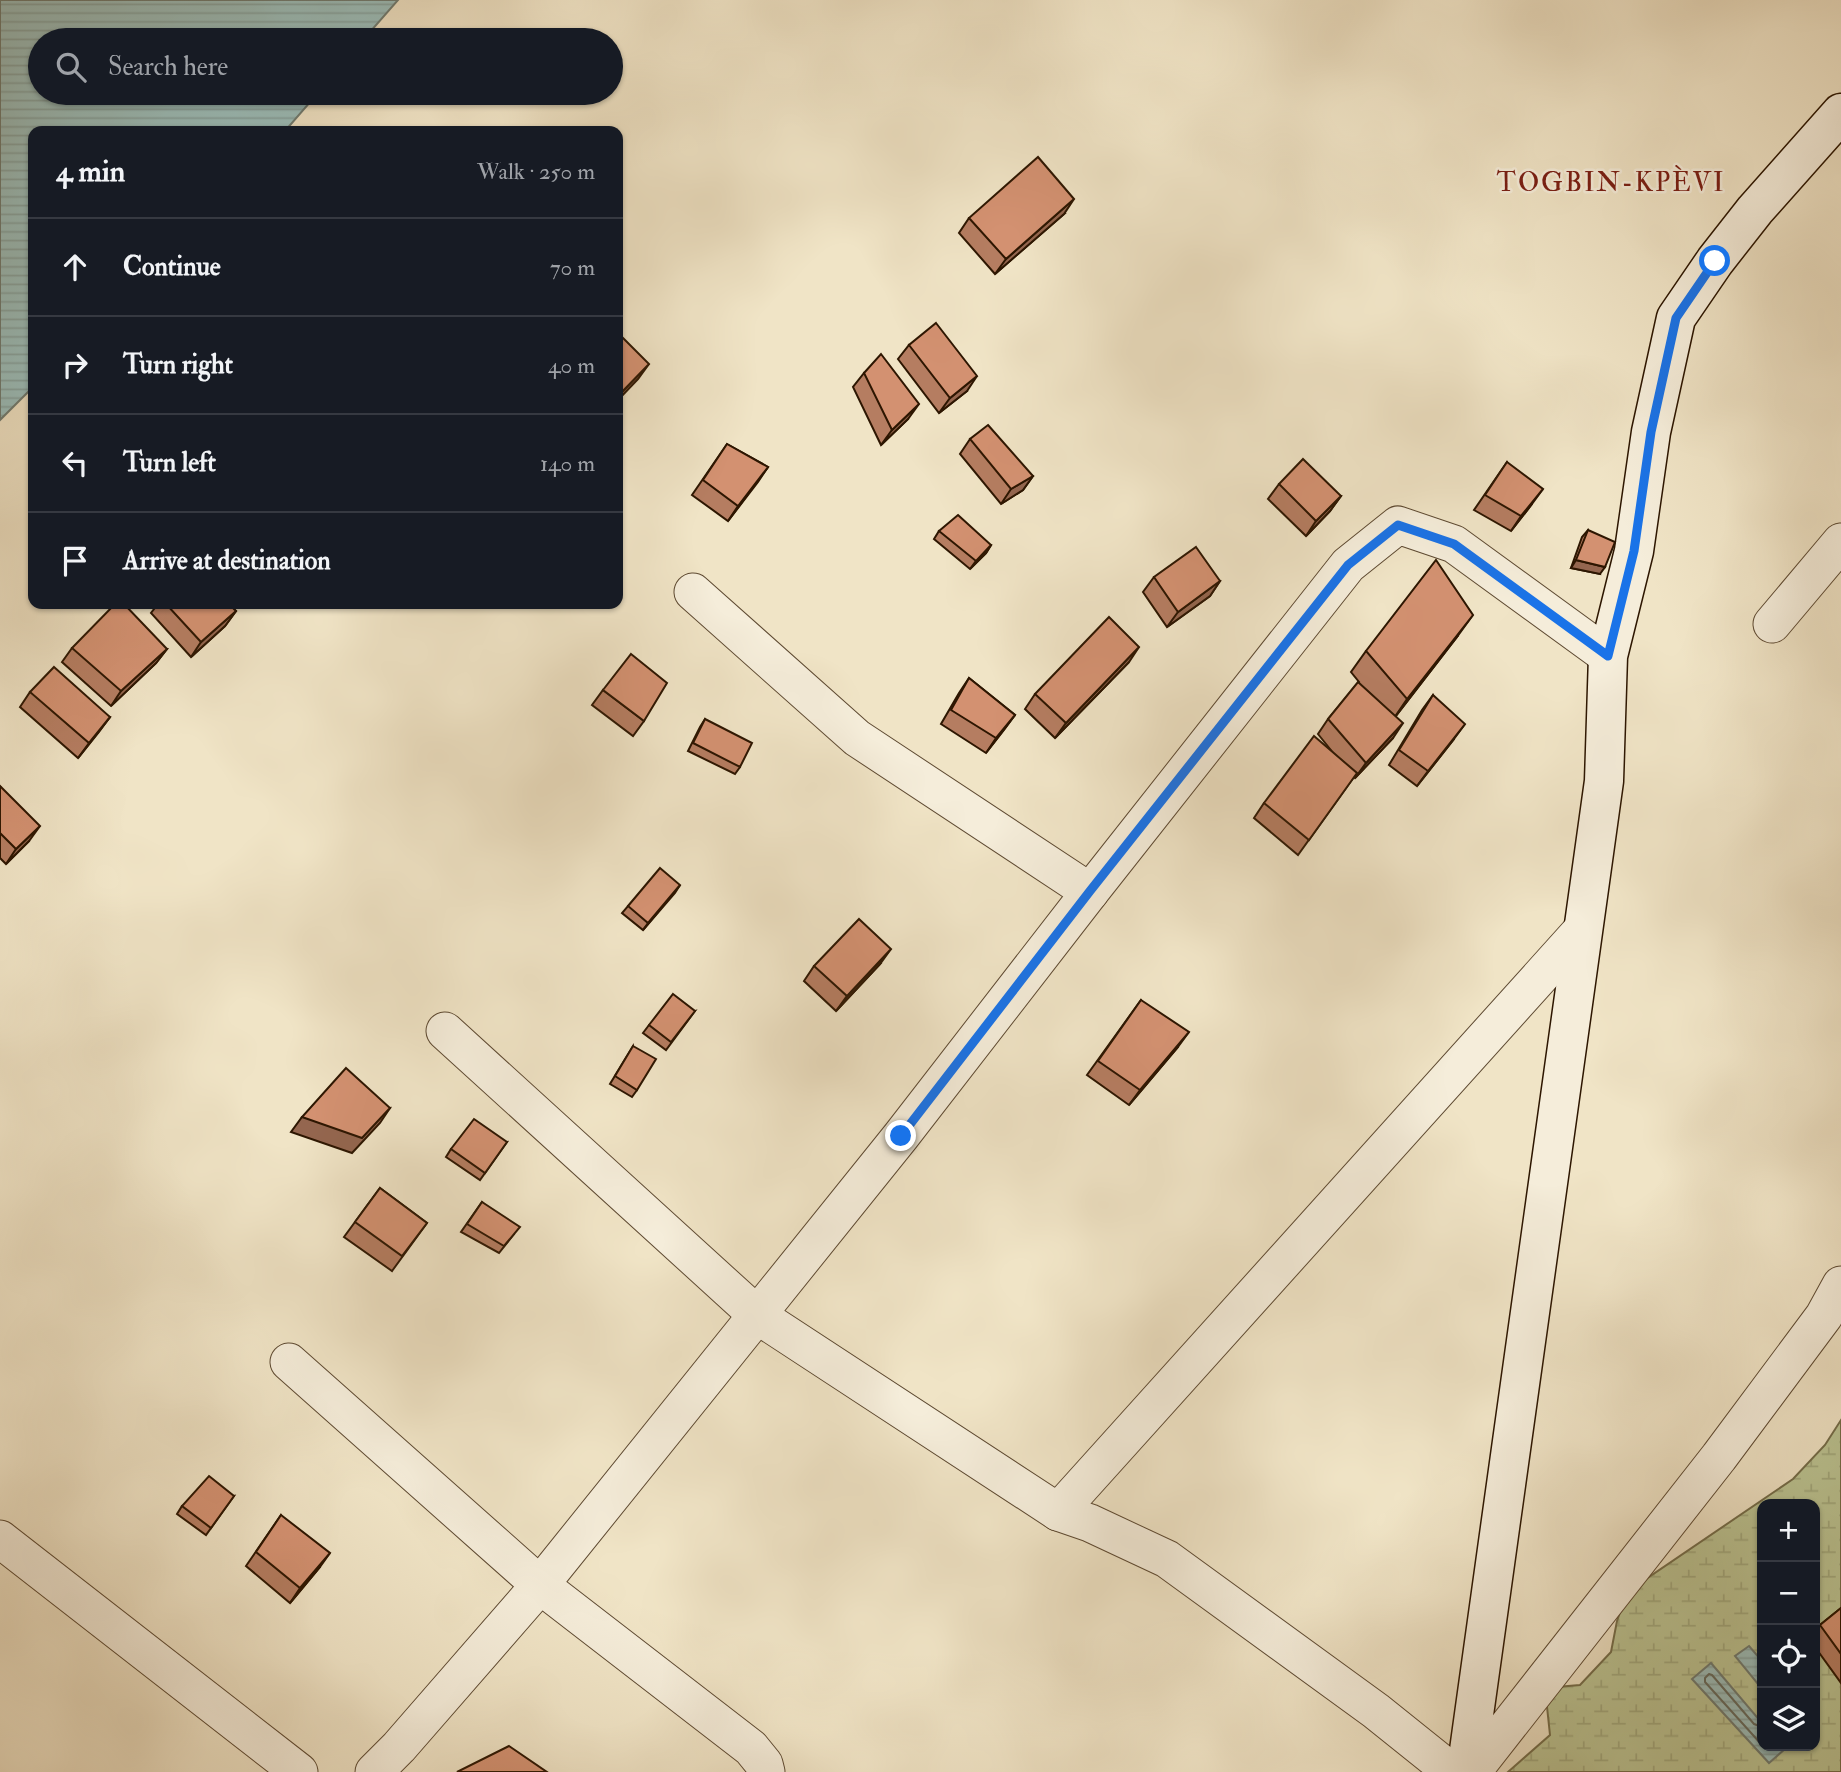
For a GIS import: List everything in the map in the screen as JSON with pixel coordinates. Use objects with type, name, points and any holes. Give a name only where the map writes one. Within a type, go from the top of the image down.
[{"type":"street","points":[[1466,1772],[1604,781],[1608,656],[1634,551],[1651,432],[1676,318],[1747,220],[1841,113]]},
{"type":"street","points":[[374,1772],[540,1585],[901,1136],[1090,891],[1348,565],[1398,525],[1454,544],[1608,656]]},
{"type":"street","points":[[1772,624],[1841,542]]},
{"type":"street","points":[[693,592],[857,738],[1090,891]]},
{"type":"street","points":[[1058,1512],[1583,929]]},
{"type":"street","points":[[445,1031],[757,1314],[1058,1512],[1090,1523],[1167,1559],[1376,1711],[1452,1772]]},
{"type":"street","points":[[1472,1772],[1719,1457],[1824,1316],[1841,1285]]},
{"type":"street","points":[[289,1362],[540,1585],[751,1748],[764,1764],[766,1772]]},
{"type":"street","points":[[0,1539],[299,1772]]},
{"type":"green space","points":[[1841,1420],[1841,1772],[1508,1772],[1550,1735],[1545,1688],[1580,1685],[1611,1652],[1617,1621],[1627,1592],[1757,1504],[1757,1751],[1820,1751],[1820,1499],[1764,1499],[1793,1479],[1825,1445]]},
{"type":"water","points":[[0,0],[398,0],[374,28],[28,28],[28,105],[308,105],[289,126],[28,126],[28,392],[0,420]]},
{"type":"water","points":[[1749,1646],[1757,1655],[1757,1683],[1735,1656]]},
{"type":"water","points":[[1711,1663],[1757,1717],[1757,1750],[1692,1679]]},
{"type":"water","points":[[1758,1751],[1783,1751],[1769,1763]]},
{"type":"building","points":[[1038,157],[1074,199],[1006,259],[969,218]]},
{"type":"building","points":[[936,323],[977,376],[950,398],[909,345]]},
{"type":"building","points":[[623,338],[649,364],[623,391]]},
{"type":"building","points":[[881,354],[919,404],[892,430],[864,373]]},
{"type":"building","points":[[988,425],[1033,476],[1011,489],[970,439]]},
{"type":"building","points":[[727,444],[768,467],[738,506],[703,480]]},
{"type":"building","points":[[1303,459],[1341,496],[1316,521],[1279,484]]},
{"type":"building","points":[[1507,462],[1543,489],[1521,516],[1485,495]]},
{"type":"building","points":[[958,515],[991,545],[976,561],[939,531]]},
{"type":"building","points":[[1588,530],[1615,542],[1605,567],[1576,560]]},
{"type":"building","points":[[1196,547],[1220,581],[1178,612],[1154,577]]},
{"type":"building","points":[[1436,560],[1473,615],[1407,699],[1366,651]]},
{"type":"building","points":[[110,609],[129,609],[167,649],[121,691],[72,648]]},
{"type":"building","points":[[171,609],[236,611],[201,642]]},
{"type":"building","points":[[1109,617],[1139,647],[1066,723],[1035,694]]},
{"type":"building","points":[[631,654],[667,683],[644,721],[603,690]]},
{"type":"building","points":[[54,667],[110,717],[89,743],[30,692]]},
{"type":"building","points":[[969,678],[1015,715],[996,738],[951,710]]},
{"type":"building","points":[[1358,682],[1403,723],[1366,763],[1328,719]]},
{"type":"building","points":[[1433,695],[1465,724],[1428,771],[1399,750]]},
{"type":"building","points":[[705,719],[752,743],[740,767],[693,743]]},
{"type":"building","points":[[1314,736],[1357,773],[1309,840],[1264,803]]},
{"type":"building","points":[[0,786],[40,826],[16,849],[0,833]]},
{"type":"building","points":[[660,868],[680,885],[648,923],[628,906]]},
{"type":"building","points":[[859,919],[891,949],[847,996],[814,966]]},
{"type":"building","points":[[673,994],[695,1011],[671,1042],[649,1025]]},
{"type":"building","points":[[1141,1000],[1189,1032],[1140,1090],[1098,1061]]},
{"type":"building","points":[[633,1046],[656,1059],[637,1090],[615,1076]]},
{"type":"building","points":[[346,1068],[390,1108],[362,1138],[302,1117]]},
{"type":"building","points":[[474,1119],[507,1142],[485,1173],[451,1149]]},
{"type":"building","points":[[380,1188],[427,1223],[402,1256],[355,1222]]},
{"type":"building","points":[[482,1202],[520,1227],[504,1246],[467,1224]]},
{"type":"building","points":[[209,1476],[234,1496],[211,1528],[182,1506]]},
{"type":"building","points":[[281,1515],[330,1553],[300,1588],[256,1552]]},
{"type":"building","points":[[1841,1608],[1841,1654],[1820,1625]]},
{"type":"building","points":[[509,1746],[547,1772],[457,1772]]},
{"type":"district","name":"TOGBIN-KPÈVI","points":[[1611,182]]},
{"type":"route","points":[[901,1136],[1090,891],[1348,565],[1398,525],[1454,544],[1608,656],[1634,551],[1651,432],[1676,318],[1715,261]]}]
